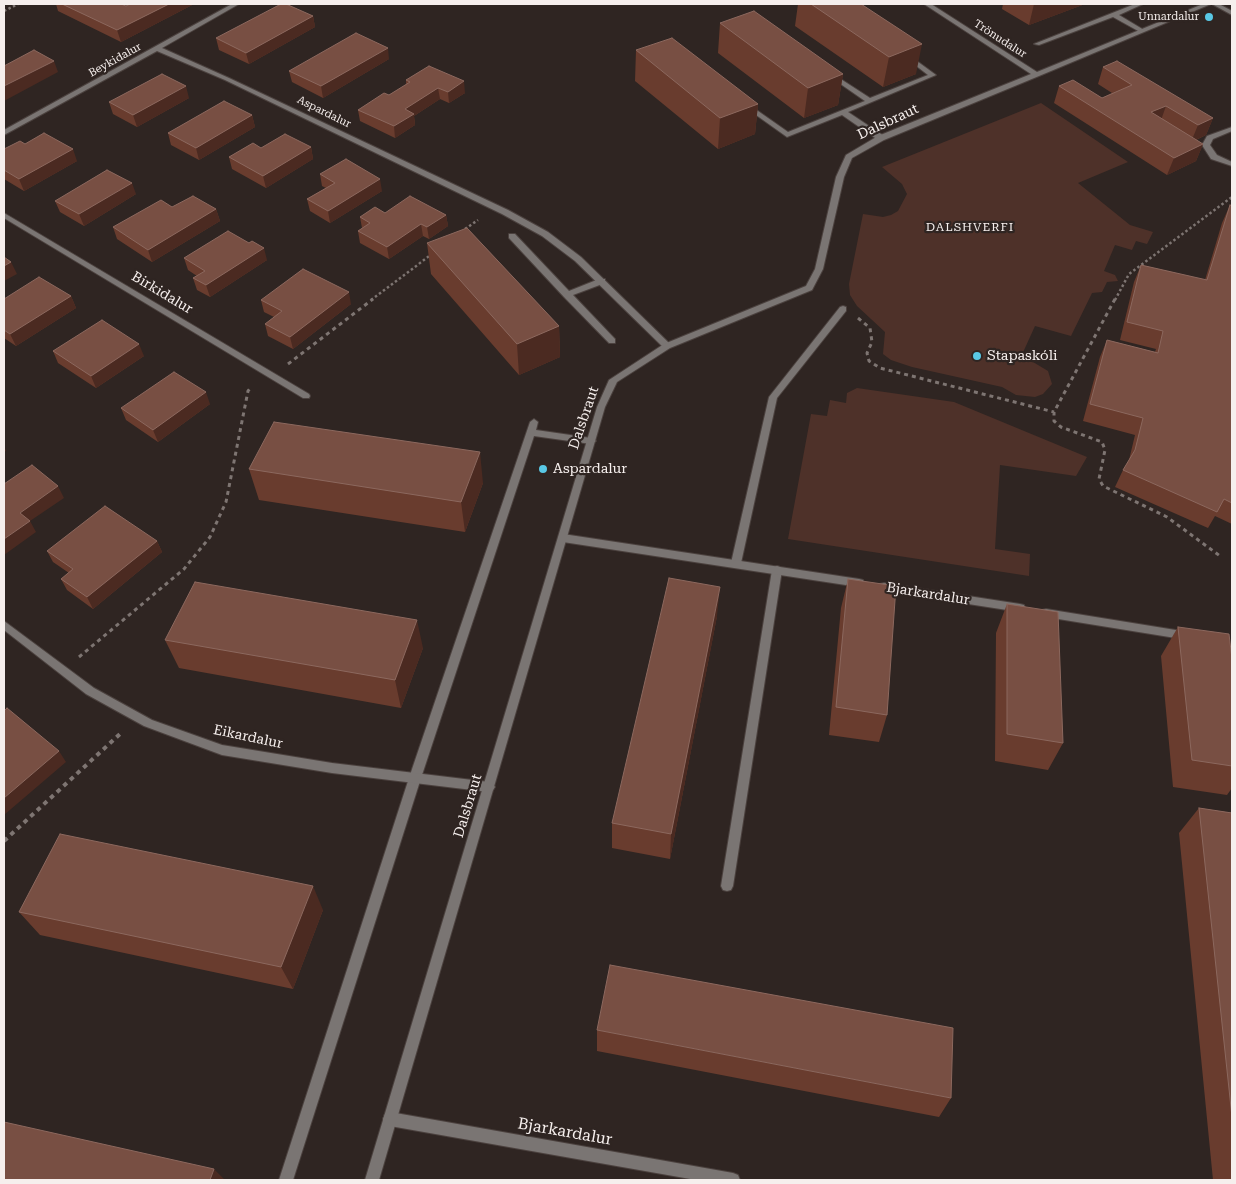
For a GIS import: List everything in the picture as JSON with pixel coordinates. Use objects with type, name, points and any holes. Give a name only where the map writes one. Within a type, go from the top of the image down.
[{"type":"street","name":"Beykidalur","points":[[4,134],[236,4]]},
{"type":"street","name":"Trönudalur","points":[[927,4],[1037,75]]},
{"type":"street","points":[[1037,44],[1140,4]]},
{"type":"street","name":"Dalsbraut","points":[[372,1180],[601,407],[613,380],[667,346],[809,288],[819,269],[840,177],[849,157],[881,138],[1208,4]]},
{"type":"street","points":[[1215,4],[1232,13]]},
{"type":"street","points":[[1113,14],[1142,31]]},
{"type":"street","name":"Aspardalur","points":[[157,48],[227,79],[494,207],[545,234],[578,259],[602,281],[667,346]]},
{"type":"street","points":[[740,100],[787,135],[933,75],[902,54]]},
{"type":"street","points":[[822,68],[870,101]]},
{"type":"street","points":[[843,112],[881,138]]},
{"type":"street","points":[[1232,129],[1210,138],[1206,146],[1214,157],[1232,164]]},
{"type":"street","name":"Birkidalur","points":[[4,215],[306,396]]},
{"type":"street","points":[[512,236],[612,341]]},
{"type":"street","points":[[567,294],[602,281]]},
{"type":"street","points":[[736,563],[773,397],[843,309]]},
{"type":"street","points":[[286,1180],[415,778],[533,427],[591,441]]},
{"type":"street","name":"Bjarkardalur","points":[[563,538],[736,563],[1198,638]]},
{"type":"street","points":[[728,886],[777,570]]},
{"type":"street","name":"Eikardalur","points":[[4,625],[90,691],[138,717],[222,750],[332,768],[489,787]]},
{"type":"street","name":"Bjarkardalur","points":[[390,1119],[688,1176],[733,1180]]},
{"type":"path","points":[[4,10],[18,4]]},
{"type":"path","points":[[1220,556],[1167,517],[1103,486],[1099,479],[1105,450],[1102,442],[1061,427],[1054,421],[1054,412],[1129,274],[1232,197]]},
{"type":"path","points":[[463,231],[494,207]]},
{"type":"path","points":[[63,670],[184,569],[210,538],[226,502],[248,391],[268,373],[439,249]]},
{"type":"path","points":[[843,309],[870,328],[872,342],[867,353],[869,361],[880,368],[1054,412]]},
{"type":"path","points":[[4,841],[138,717]]},
{"type":"shaded area","points":[[1041,103],[1128,162],[1078,183],[1130,225],[1153,232],[1147,244],[1136,241],[1132,250],[1115,245],[1104,271],[1115,275],[1118,281],[1107,282],[1102,292],[1092,293],[1071,336],[1035,326],[1020,359],[1033,362],[1048,371],[1052,384],[1043,394],[1035,397],[1016,395],[1002,387],[912,367],[891,360],[883,354],[885,332],[857,306],[850,295],[849,284],[863,214],[883,217],[891,215],[898,211],[907,194],[902,184],[882,167]]},
{"type":"shaded area","points":[[857,388],[954,402],[1087,457],[1076,476],[1000,465],[995,549],[1030,554],[1029,576],[788,539],[811,414],[827,416],[830,400],[846,403],[847,393]]},
{"type":"building","points":[[62,4],[121,4],[126,6],[130,4],[169,4],[117,30]]},
{"type":"building","points":[[281,4],[286,4],[313,16],[246,53],[216,38]]},
{"type":"building","points":[[811,4],[861,4],[922,44],[889,57]]},
{"type":"building","points":[[754,11],[843,74],[808,88],[720,23]]},
{"type":"building","points":[[356,33],[388,48],[321,86],[289,71]]},
{"type":"building","points":[[672,38],[758,104],[720,118],[636,50]]},
{"type":"building","points":[[34,50],[54,61],[4,86],[4,66]]},
{"type":"building","points":[[1117,61],[1213,118],[1198,125],[1166,106],[1151,112],[1203,144],[1174,158],[1059,86],[1073,80],[1102,98],[1132,85],[1103,67]]},
{"type":"building","points":[[429,66],[464,81],[448,92],[438,88],[405,109],[414,114],[394,126],[358,110],[384,93],[389,95],[410,82],[406,80]]},
{"type":"building","points":[[162,74],[186,86],[133,115],[109,102]]},
{"type":"building","points":[[224,101],[252,115],[196,148],[168,133]]},
{"type":"building","points":[[44,133],[73,149],[19,179],[4,170],[4,149],[20,141],[25,144]]},
{"type":"building","points":[[285,134],[311,147],[263,176],[229,157],[253,143],[261,148]]},
{"type":"building","points":[[346,159],[380,179],[328,211],[307,199],[335,183],[320,174]]},
{"type":"building","points":[[107,170],[132,183],[79,214],[55,201]]},
{"type":"building","points":[[193,196],[216,209],[148,250],[113,227],[161,200],[172,207]]},
{"type":"building","points":[[410,196],[446,215],[427,227],[421,224],[387,247],[358,231],[370,223],[360,217],[375,207],[385,213]]},
{"type":"building","points":[[1230,205],[1232,206],[1232,503],[1224,499],[1217,512],[1123,470],[1135,450],[1143,418],[1090,404],[1107,340],[1158,353],[1163,331],[1127,322],[1141,265],[1207,280]]},
{"type":"building","points":[[467,228],[559,326],[517,344],[427,243]]},
{"type":"building","points":[[228,231],[249,243],[252,241],[264,248],[206,285],[193,278],[205,271],[184,258]]},
{"type":"building","points":[[4,257],[11,262],[4,266]]},
{"type":"building","points":[[303,269],[349,292],[290,337],[265,324],[282,311],[261,300]]},
{"type":"building","points":[[39,277],[71,296],[10,334],[4,330],[4,299]]},
{"type":"building","points":[[102,320],[139,344],[91,376],[53,351]]},
{"type":"building","points":[[174,372],[206,392],[153,430],[121,408]]},
{"type":"building","points":[[274,422],[480,452],[461,502],[249,469]]},
{"type":"building","points":[[32,465],[58,486],[20,513],[30,521],[4,539],[4,484]]},
{"type":"building","points":[[105,506],[157,541],[87,597],[61,579],[73,569],[47,551]]},
{"type":"building","points":[[669,578],[720,587],[671,834],[612,823]]},
{"type":"building","points":[[848,579],[896,586],[887,715],[836,707]]},
{"type":"building","points":[[195,582],[417,620],[395,680],[165,640]]},
{"type":"building","points":[[1007,604],[1058,612],[1063,743],[1007,734]]},
{"type":"building","points":[[1178,627],[1229,634],[1232,659],[1232,766],[1192,760]]},
{"type":"building","points":[[7,708],[59,751],[4,798],[4,711]]},
{"type":"building","points":[[1199,808],[1232,813],[1232,1117]]},
{"type":"building","points":[[60,834],[313,886],[281,967],[19,912]]},
{"type":"building","points":[[610,965],[953,1028],[951,1098],[597,1030]]},
{"type":"building","points":[[4,1122],[214,1169],[210,1180],[4,1180]]},
{"type":"place","name":"Unnardalur","points":[[1209,17]]},
{"type":"place","name":"Stapaskóli","points":[[977,356]]},
{"type":"place","name":"Aspardalur","points":[[543,469]]},
{"type":"district","name":"DALSHVERFI","points":[[970,227]]}]
